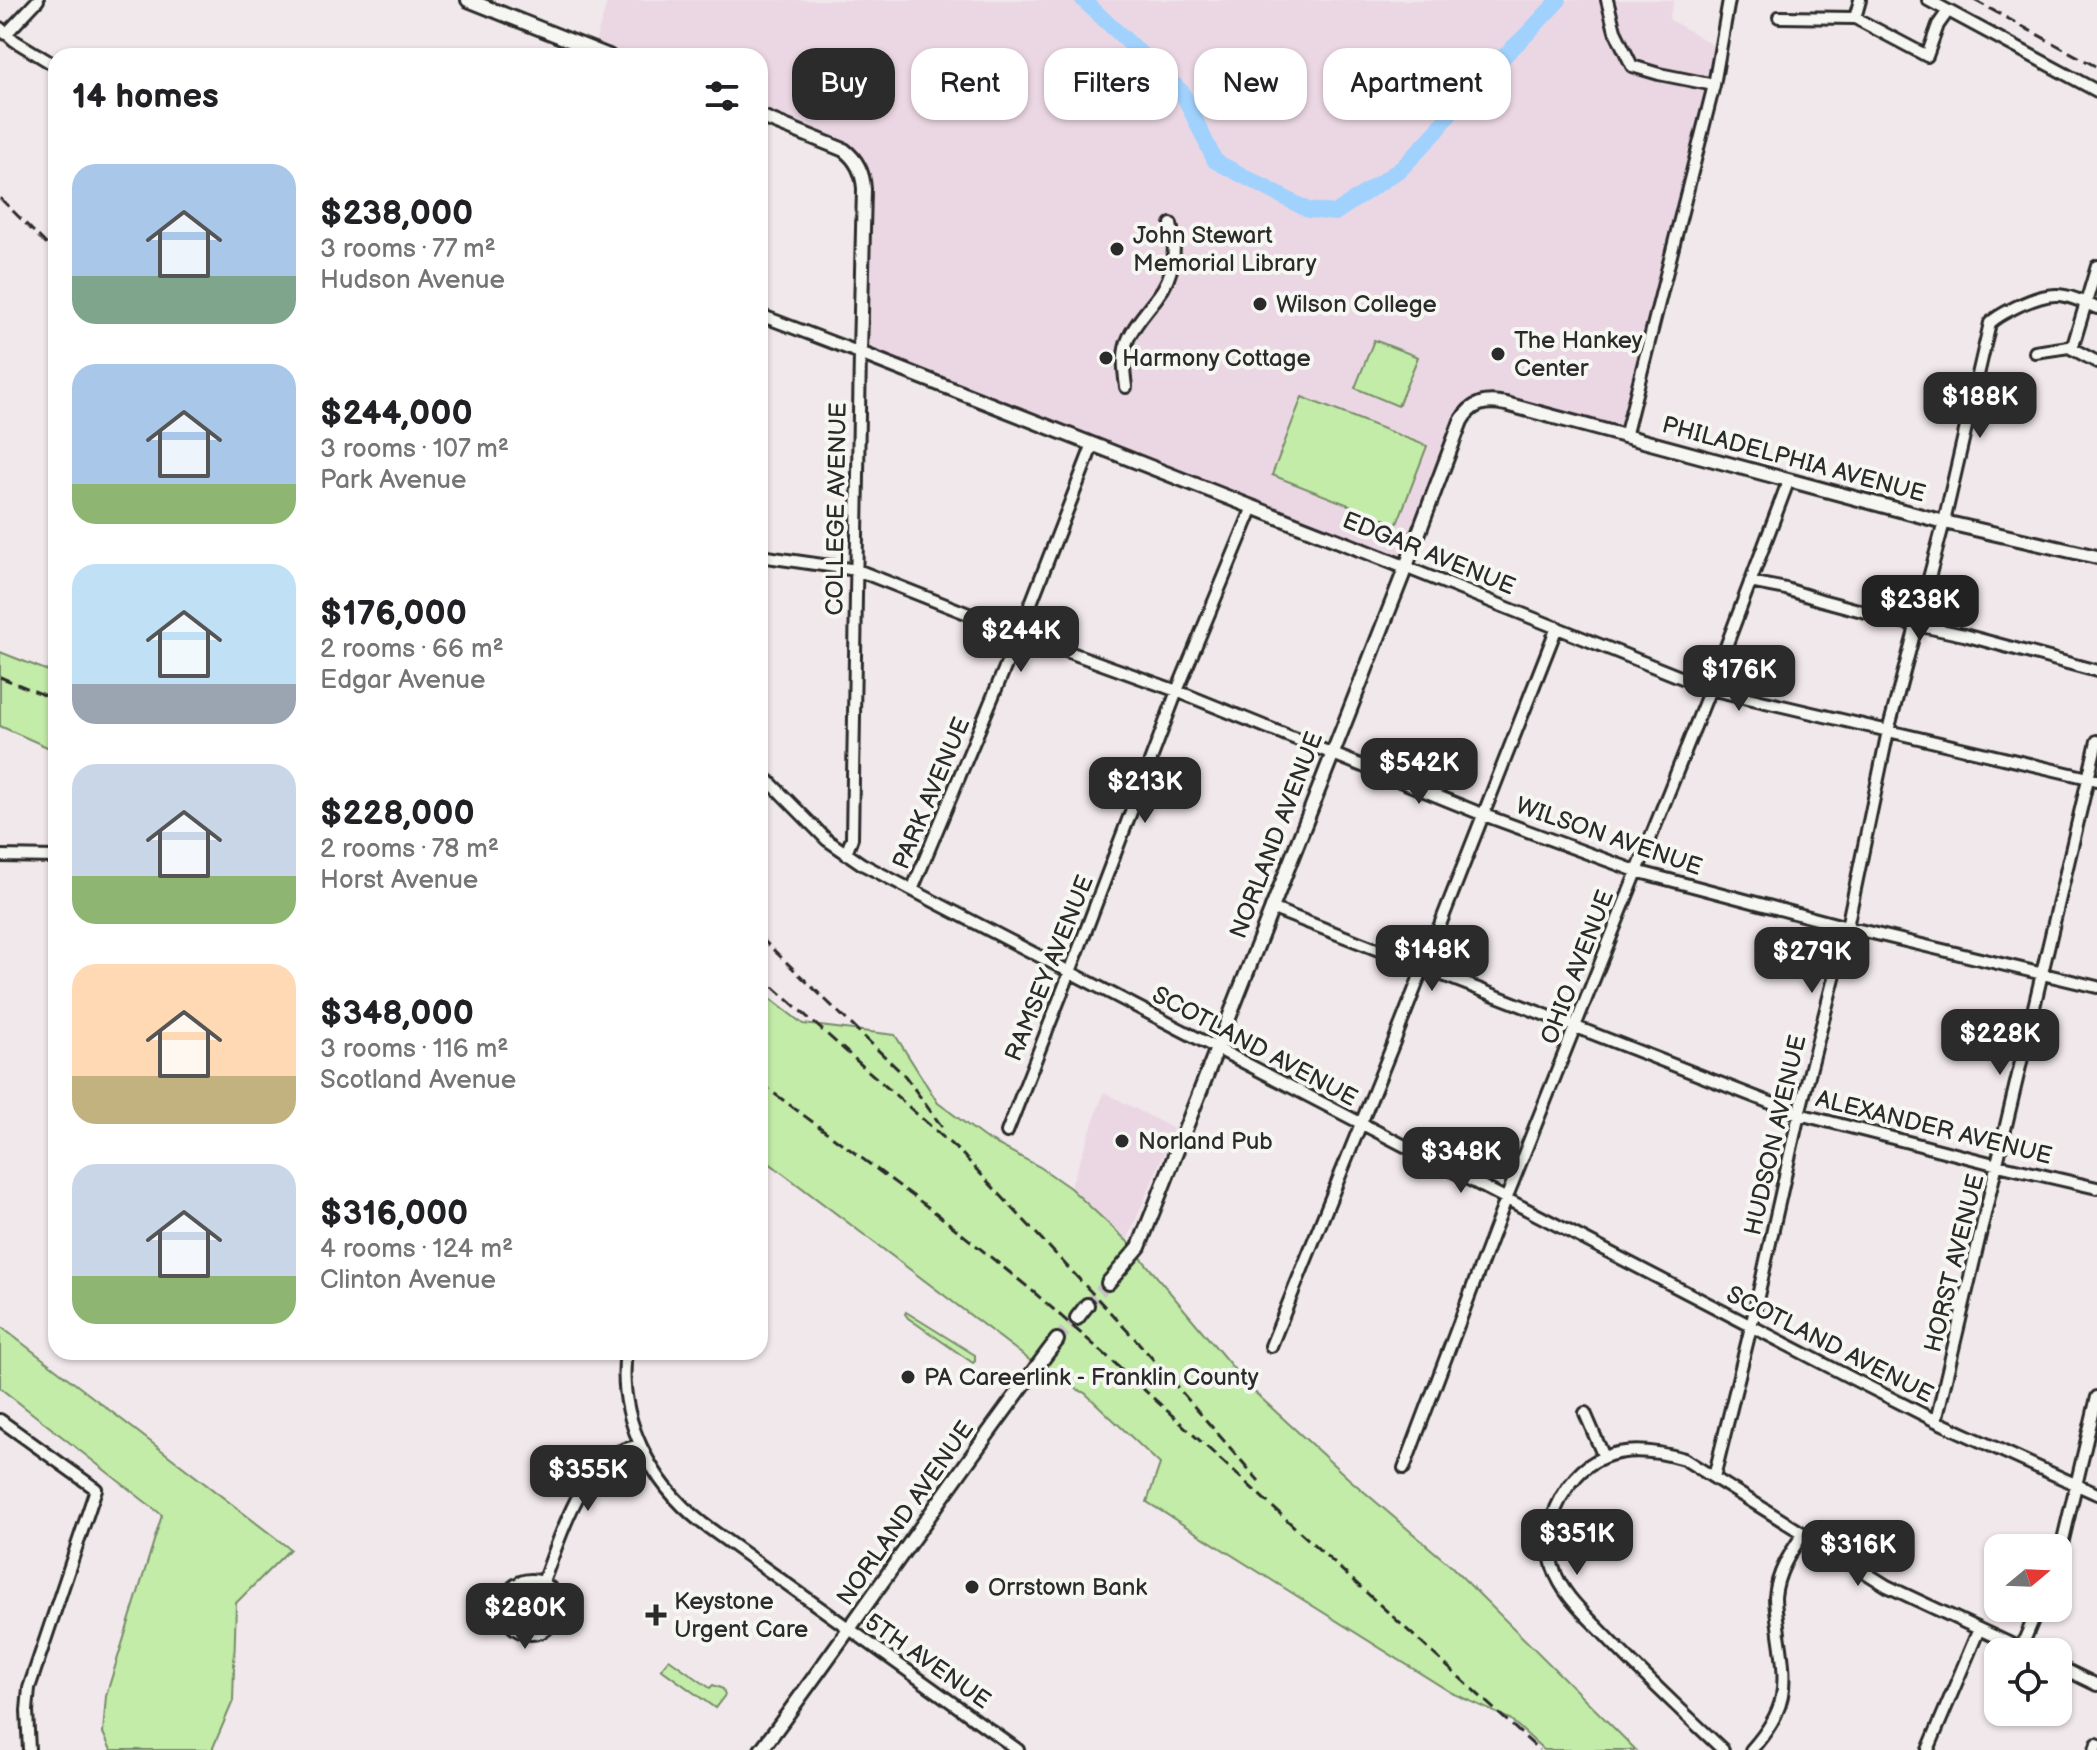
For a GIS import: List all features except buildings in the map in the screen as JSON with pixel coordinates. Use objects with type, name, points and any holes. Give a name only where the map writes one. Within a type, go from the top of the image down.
[{"type":"main road","points":[[468,0],[589,48]]},
{"type":"main road","name":"COLLEGE AVENUE","points":[[768,119],[844,150],[858,164],[863,176],[860,353]]},
{"type":"main road","name":"EDGAR AVENUE","points":[[860,353],[1405,567]]},
{"type":"main road","name":"PHILADELPHIA AVENUE","points":[[1480,402],[1506,404],[1788,482],[2097,557]]},
{"type":"main road","name":"NORLAND AVENUE","points":[[1108,1283],[1139,1247],[1461,421],[1469,409],[1480,402]]},
{"type":"main road","points":[[1077,1318],[1087,1305]]},
{"type":"main road","name":"NORLAND AVENUE","points":[[761,1750],[1057,1340]]},
{"type":"street","points":[[38,0],[3,31],[48,61]]},
{"type":"street","points":[[1607,0],[1615,31],[1632,66],[1714,85]]},
{"type":"street","points":[[1625,437],[1714,85],[1729,0]]},
{"type":"street","points":[[1855,18],[1860,0]]},
{"type":"street","points":[[1928,0],[2097,91]]},
{"type":"street","points":[[1779,17],[1855,18],[1927,56],[1938,25],[1948,11]]},
{"type":"street","points":[[1126,387],[1123,361],[1127,340],[1162,292],[1171,270],[1175,244],[1171,224]]},
{"type":"street","points":[[2072,349],[2097,266]]},
{"type":"street","name":"HUDSON AVENUE","points":[[1714,1477],[1799,1114],[1847,927],[1888,731],[1944,522],[1990,323],[1997,316],[2041,296],[2063,295],[2097,308]]},
{"type":"street","name":"EDGAR AVENUE","points":[[768,318],[860,353]]},
{"type":"street","points":[[2035,352],[2069,347],[2097,362]]},
{"type":"street","name":"COLLEGE AVENUE","points":[[846,854],[852,838],[860,353]]},
{"type":"street","name":"PARK AVENUE","points":[[912,890],[1019,634],[1093,444]]},
{"type":"street","name":"OHIO AVENUE","points":[[1404,1468],[1506,1199],[1710,689],[1788,482]]},
{"type":"street","name":"RAMSEY AVENUE","points":[[1007,1132],[1177,691],[1253,507]]},
{"type":"street","name":"WILSON AVENUE","points":[[768,557],[857,570],[1019,634],[1177,691],[1484,815],[1636,871],[1847,927],[2097,987]]},
{"type":"street","name":"EDGAR AVENUE","points":[[1405,567],[1710,689],[2092,779]]},
{"type":"street","points":[[1750,582],[2097,671]]},
{"type":"street","points":[[1271,1346],[1557,627]]},
{"type":"street","name":"HORST AVENUE","points":[[1936,1421],[2040,974],[2092,779],[2097,741]]},
{"type":"street","name":"SCOTLAND AVENUE","points":[[768,780],[827,840],[846,854],[912,890],[1751,1327],[1936,1421],[2097,1494]]},
{"type":"street","points":[[0,856],[48,857]]},
{"type":"street","name":"ALEXANDER AVENUE","points":[[1271,908],[1799,1114],[2097,1188]]},
{"type":"street","name":"5TH AVENUE","points":[[626,1360],[630,1416],[640,1445],[661,1482],[694,1517],[1018,1750]]},
{"type":"street","points":[[2064,1534],[2097,1397]]},
{"type":"street","points":[[1585,1413],[1604,1457]]},
{"type":"street","points":[[0,1420],[96,1489],[29,1688],[29,1750]]},
{"type":"street","points":[[543,1582],[571,1508],[587,1479],[615,1454],[640,1445]]},
{"type":"street","points":[[1723,1750],[1637,1669],[1569,1597],[1553,1566],[1549,1535],[1558,1502],[1579,1473],[1604,1457],[1632,1451],[1664,1453],[1684,1459],[1887,1586],[1998,1638]]},
{"type":"street","points":[[1751,1750],[1765,1734],[1783,1699],[1785,1676],[1775,1597],[1784,1566],[1803,1534]]},
{"type":"street","points":[[519,1582],[543,1582],[555,1593],[559,1610],[557,1618],[537,1634],[520,1632],[507,1620],[505,1599],[519,1582]]},
{"type":"street","points":[[1928,1750],[1979,1629]]},
{"type":"street","points":[[2072,1673],[2097,1685]]},
{"type":"street","points":[[2095,1750],[2097,1744]]},
{"type":"shaded area","name":"Wilson College","points":[[608,0],[1674,0],[1669,19],[1720,49],[1625,437],[1506,404],[1474,405],[1405,567],[860,353],[864,189],[854,159],[768,120],[768,48],[598,48],[594,45]]},
{"type":"shaded area","points":[[1104,1092],[1174,1129],[1127,1241],[1070,1188]]},
{"type":"green space","points":[[1374,340],[1418,357],[1398,406],[1355,388]]},
{"type":"green space","points":[[1302,397],[1427,446],[1397,524],[1272,475]]},
{"type":"green space","points":[[0,652],[48,671],[48,747],[0,726]]},
{"type":"green space","points":[[768,997],[803,1024],[895,1035],[938,1103],[985,1138],[1040,1167],[1070,1188],[1127,1241],[1249,1387],[1348,1478],[1451,1566],[1636,1750],[1544,1750],[1510,1719],[1452,1693],[1147,1502],[1160,1464],[1085,1393],[1052,1377],[768,1162]]},
{"type":"green space","points":[[906,1312],[975,1355],[975,1361],[973,1363],[908,1318]]},
{"type":"green space","points":[[0,1326],[290,1549],[236,1603],[233,1701],[212,1750],[111,1750],[103,1733],[106,1696],[162,1515],[0,1388]]},
{"type":"green space","points":[[669,1659],[710,1688],[713,1685],[723,1689],[725,1695],[715,1708],[661,1669]]},
{"type":"waterway","points":[[1083,0],[1182,92],[1215,161],[1308,210],[1335,213],[1402,168],[1437,131],[1460,99],[1559,0]]},
{"type":"tunnel","points":[[1087,1305],[1108,1283]]},
{"type":"tunnel","points":[[1057,1340],[1077,1318]]},
{"type":"railway","points":[[1974,0],[2097,67]]},
{"type":"railway","points":[[0,198],[48,246]]},
{"type":"railway","points":[[0,677],[48,697]]},
{"type":"railway","points":[[768,945],[905,1076],[942,1127]]},
{"type":"railway","points":[[768,982],[962,1154],[1137,1341],[1259,1481]]},
{"type":"railway","points":[[768,1089],[936,1213],[1029,1288],[1539,1750]]},
{"type":"place","name":"John Stewart Memorial Library","points":[[1117,249]]},
{"type":"place","name":"Wilson College","points":[[1260,304]]},
{"type":"place","name":"The Hankey Center","points":[[1498,354]]},
{"type":"place","name":"Harmony Cottage","points":[[1106,358]]},
{"type":"place","name":"Norland Pub","points":[[1122,1141]]},
{"type":"place","name":"PA Careerlink - Franklin County","points":[[908,1377]]},
{"type":"place","name":"Orrstown Bank","points":[[972,1587]]},
{"type":"place","name":"Keystone Urgent Care","points":[[656,1615]]}]
